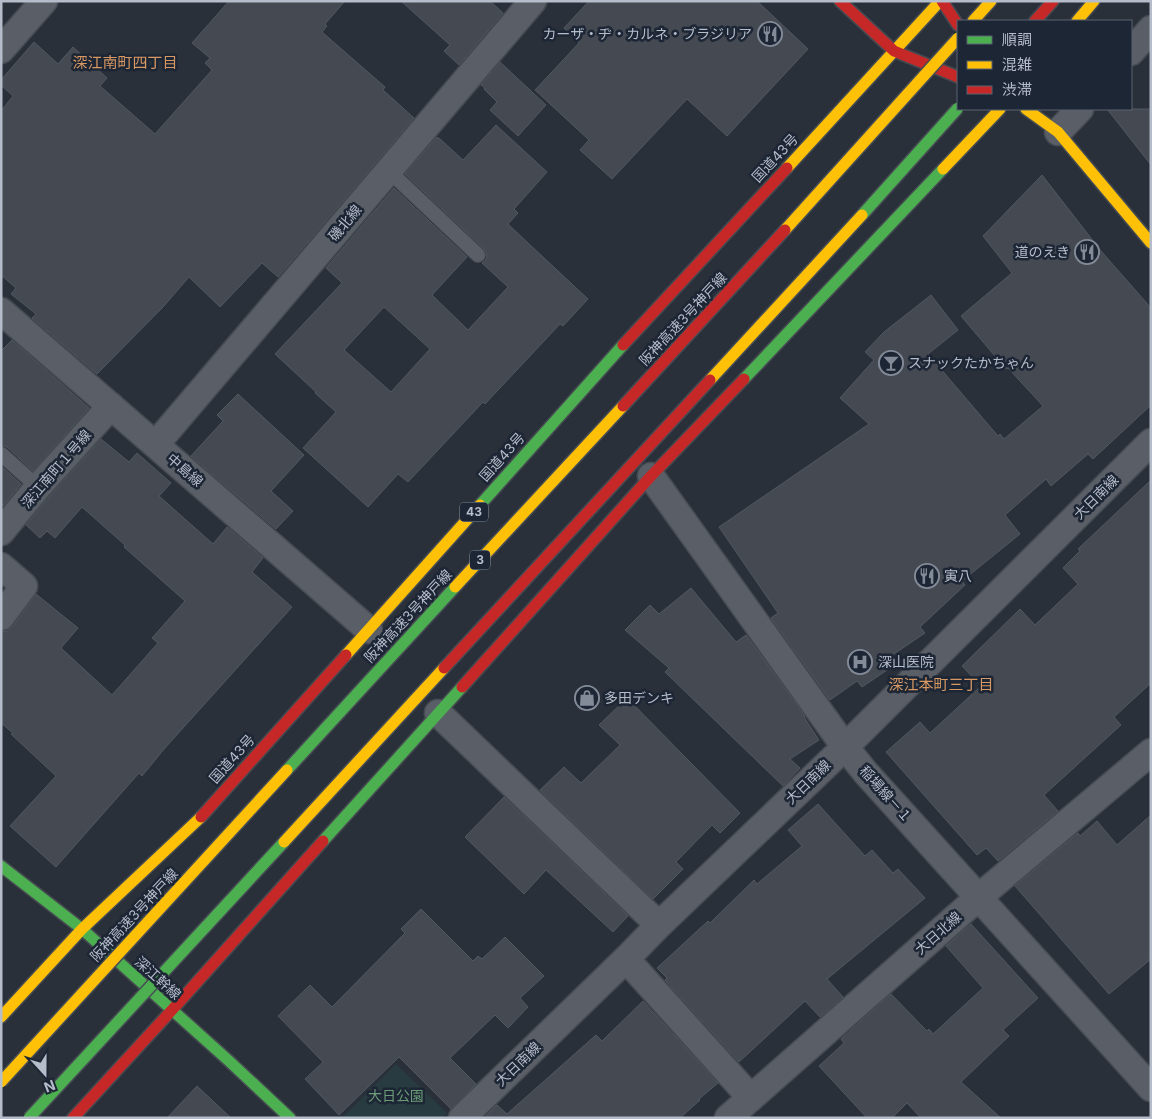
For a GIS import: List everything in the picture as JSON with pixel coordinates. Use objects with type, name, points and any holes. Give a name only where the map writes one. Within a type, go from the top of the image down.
[{"type":"main road","points":[[840,1],[894,51],[957,77]]},
{"type":"main road","points":[[941,1],[957,24]]},
{"type":"main road","name":"国道43号","points":[[1,1017],[82,929],[197,821],[617,352],[941,1]]},
{"type":"main road","points":[[974,20],[990,1]]},
{"type":"main road","points":[[1036,20],[1053,1]]},
{"type":"main road","points":[[1078,20],[1094,1]]},
{"type":"main road","name":"阪神高速3号神戸線","points":[[1,1082],[806,207],[957,39]]},
{"type":"main road","points":[[29,1118],[847,232],[957,109]]},
{"type":"main road","points":[[73,1118],[651,476],[999,110]]},
{"type":"main road","points":[[1027,110],[1058,132],[1151,243]]},
{"type":"main road","name":"深江幹線","points":[[1,866],[82,929],[290,1118]]},
{"type":"street","points":[[1,50],[44,1]]},
{"type":"street","name":"磯北線","points":[[156,444],[533,1]]},
{"type":"street","points":[[1132,51],[1151,29]]},
{"type":"street","points":[[1058,132],[1079,110]]},
{"type":"street","name":"中島線","points":[[1,310],[369,630]]},
{"type":"street","name":"深江南町１号線","points":[[1,532],[38,487],[111,406]]},
{"type":"street","name":"大日南線","points":[[462,1118],[659,925],[845,747],[1151,442]]},
{"type":"street","name":"稲場線－１","points":[[651,476],[845,747],[866,773],[1151,1088]]},
{"type":"street","points":[[1,566],[24,586],[1,617]]},
{"type":"street","points":[[438,713],[659,925]]},
{"type":"street","name":"大日北線","points":[[728,1118],[979,898],[1151,752]]},
{"type":"street","points":[[626,959],[751,1098]]},
{"type":"lane","points":[[389,171],[478,255]]},
{"type":"lane","points":[[1,454],[38,487]]},
{"type":"green space","name":"大日公園","points":[[396,1064],[447,1113],[442,1118],[342,1118]]},
{"type":"building","points":[[229,1],[345,1],[325,24],[327,26],[322,32],[385,87],[383,90],[414,118],[278,277],[262,263],[220,307],[189,277],[163,307],[97,374],[32,318],[36,314],[11,294],[16,288],[1,275],[1,111],[13,96],[1,85],[1,80],[34,42],[58,64],[73,47],[107,78],[100,86],[155,134],[212,70],[205,63],[210,58],[192,43]]},
{"type":"building","points":[[401,1],[490,1],[503,13],[459,65],[444,51],[450,45]]},
{"type":"building","points":[[589,1],[757,1],[808,49],[727,136],[687,99],[612,179],[580,150],[589,140],[535,90],[579,43],[564,28]]},
{"type":"building","points":[[500,62],[546,105],[518,136],[490,110],[497,102],[481,85]]},
{"type":"building","points":[[1151,109],[1151,165],[1108,110]]},
{"type":"building","points":[[496,125],[547,172],[514,209],[518,213],[508,224],[588,299],[563,326],[560,324],[485,404],[483,402],[408,482],[398,474],[368,507],[303,448],[336,412],[275,354],[342,283],[326,268],[394,188],[467,257],[432,295],[468,330],[508,287],[482,263],[487,257],[484,249],[405,174],[437,137],[463,160]],"holes":[[[384,307],[430,349],[391,392],[344,350]]]},
{"type":"building","points":[[1042,175],[1101,251],[1151,308],[1151,405],[1093,459],[1088,454],[1051,486],[1046,479],[1005,515],[1020,534],[962,581],[965,585],[920,627],[925,633],[885,660],[890,668],[862,687],[857,681],[830,700],[771,618],[778,613],[719,527],[869,424],[840,398],[874,360],[865,352],[884,332],[931,295],[958,330],[928,354],[998,436],[1000,434],[1004,439],[1043,406],[1008,368],[1006,369],[961,316],[1012,273],[983,236]]},
{"type":"building","points":[[12,340],[89,408],[33,471],[7,447],[1,445],[1,351]]},
{"type":"building","points":[[238,394],[304,455],[271,491],[293,511],[276,529],[191,456],[223,421],[217,415]]},
{"type":"building","points":[[101,439],[129,462],[137,453],[171,483],[159,496],[213,544],[227,527],[263,558],[252,572],[292,607],[142,776],[139,773],[56,867],[10,826],[56,776],[1,723],[1,632],[7,631],[13,626],[36,594],[78,628],[61,648],[112,695],[158,643],[152,638],[185,601],[82,507],[55,538],[47,531],[40,538],[26,525]]},
{"type":"building","points":[[1,466],[21,484],[3,506],[1,504]]},
{"type":"building","points":[[1151,480],[1151,683],[1114,717],[1121,725],[1044,795],[1058,811],[998,861],[986,848],[977,855],[886,752],[920,722],[930,733],[981,686],[962,666],[1020,609],[1035,625],[1078,584],[1063,568],[1080,551],[1078,549]]},
{"type":"building","points":[[691,588],[736,642],[746,635],[805,716],[819,740],[790,759],[800,768],[783,786],[665,672],[669,668],[625,630],[650,605],[659,614]]},
{"type":"building","points":[[625,700],[631,706],[633,704],[740,813],[720,833],[712,825],[676,862],[683,869],[653,899],[540,790],[564,767],[581,783],[620,745],[599,725]]},
{"type":"building","points":[[504,797],[628,916],[613,932],[546,870],[524,894],[465,837]]},
{"type":"building","points":[[818,804],[865,856],[872,850],[893,873],[898,869],[925,898],[827,979],[843,997],[820,1017],[805,1001],[739,1062],[665,980],[667,978],[657,968],[708,921],[710,923],[754,880],[757,884],[802,846],[788,830]]},
{"type":"building","points":[[1151,815],[1151,959],[1109,994],[1015,886],[1078,833],[1080,836],[1097,821],[1117,845]]},
{"type":"building","points":[[421,909],[473,961],[478,956],[482,959],[505,937],[544,976],[520,998],[528,1007],[508,1028],[495,1015],[450,1058],[476,1084],[451,1109],[399,1057],[339,1115],[305,1079],[323,1062],[278,1016],[310,985],[332,1007],[405,933],[401,929]]},
{"type":"building","points":[[971,924],[1038,998],[1003,1030],[1009,1036],[961,1082],[1001,1118],[921,1118],[907,1103],[892,1118],[867,1118],[819,1066],[844,1043],[841,1039],[891,994],[927,1031],[929,1029],[933,1034],[983,988],[946,946]]},
{"type":"building","points":[[643,1001],[718,1083],[680,1118],[484,1118],[497,1105],[507,1114],[596,1035],[602,1041]]},
{"type":"building","points":[[197,1086],[231,1118],[167,1118]]},
{"type":"traffic: fast","points":[[862,215],[957,109]]},
{"type":"traffic: fast","points":[[744,379],[943,169]]},
{"type":"traffic: fast","points":[[480,505],[623,345]]},
{"type":"traffic: fast","points":[[287,770],[455,587]]},
{"type":"traffic: fast","points":[[323,841],[462,687]]},
{"type":"traffic: fast","points":[[29,1118],[284,842]]},
{"type":"traffic: fast","points":[[1,866],[82,929],[290,1118]]},
{"type":"traffic: slow","points":[[787,168],[940,1]]},
{"type":"traffic: slow","points":[[974,20],[991,1]]},
{"type":"traffic: slow","points":[[1078,20],[1094,1]]},
{"type":"traffic: slow","points":[[785,230],[957,39]]},
{"type":"traffic: slow","points":[[943,169],[999,110]]},
{"type":"traffic: slow","points":[[1027,110],[1058,132],[1151,243]]},
{"type":"traffic: slow","points":[[710,380],[862,215]]},
{"type":"traffic: slow","points":[[455,587],[623,406]]},
{"type":"traffic: slow","points":[[346,655],[480,505]]},
{"type":"traffic: slow","points":[[284,842],[444,668]]},
{"type":"traffic: slow","points":[[1,1082],[287,770]]},
{"type":"traffic: slow","points":[[1,1017],[82,929],[201,817]]},
{"type":"traffic: jam","points":[[840,1],[894,51],[957,77]]},
{"type":"traffic: jam","points":[[942,1],[957,24]]},
{"type":"traffic: jam","points":[[1036,20],[1053,1]]},
{"type":"traffic: jam","points":[[623,345],[787,168]]},
{"type":"traffic: jam","points":[[623,406],[785,230]]},
{"type":"traffic: jam","points":[[462,687],[651,476],[744,379]]},
{"type":"traffic: jam","points":[[444,668],[710,380]]},
{"type":"traffic: jam","points":[[201,817],[346,655]]},
{"type":"traffic: jam","points":[[73,1118],[323,841]]},
{"type":"place","name":"カーザ・ヂ・カルネ・ブラジリア","points":[[770,34]]},
{"type":"place","name":"道のえき","points":[[1087,252]]},
{"type":"place","name":"スナックたかちゃん","points":[[891,363]]},
{"type":"place","name":"寅八","points":[[927,576]]},
{"type":"place","name":"深山医院","points":[[860,662]]},
{"type":"place","name":"多田デンキ","points":[[587,698]]},
{"type":"district","name":"深江南町四丁目","points":[[125,63]]},
{"type":"district","name":"深江本町三丁目","points":[[941,685]]}]
